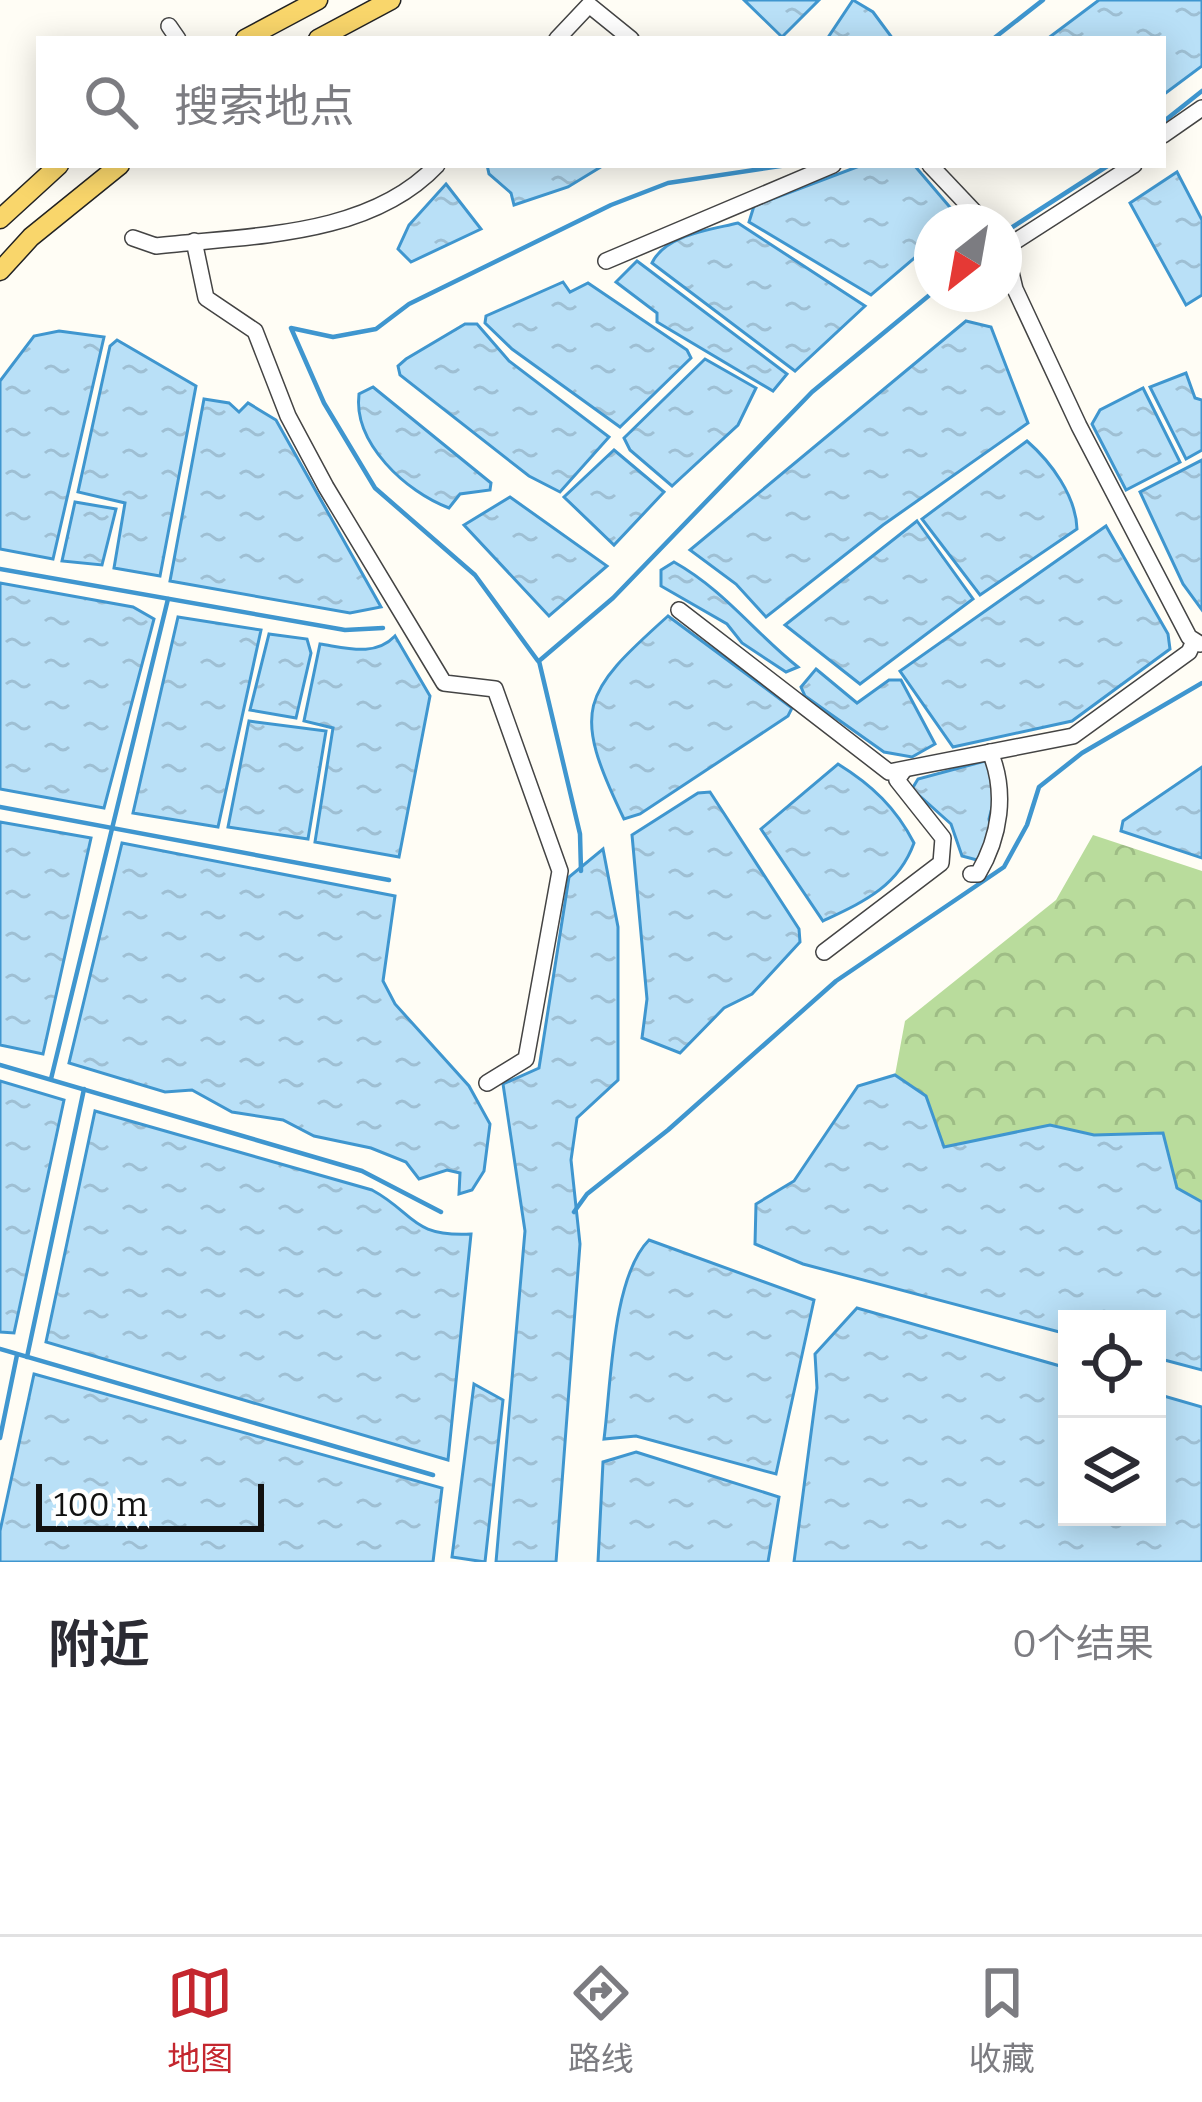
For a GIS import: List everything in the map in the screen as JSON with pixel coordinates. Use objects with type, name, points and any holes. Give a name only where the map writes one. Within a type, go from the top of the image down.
[{"type":"main road","points":[[251,36],[318,0]]},
{"type":"main road","points":[[324,36],[391,0]]},
{"type":"main road","points":[[0,219],[56,168]]},
{"type":"main road","points":[[0,272],[32,237],[116,168]]},
{"type":"street","points":[[560,36],[589,5],[627,36]]},
{"type":"street","points":[[1166,133],[1202,108]]},
{"type":"street","points":[[133,238],[156,246],[337,224],[425,178],[434,168]]},
{"type":"street","points":[[606,261],[826,168]]},
{"type":"street","points":[[933,168],[967,204]]},
{"type":"street","points":[[1022,235],[1129,168]]},
{"type":"street","points":[[194,241],[206,298],[256,331],[288,416],[444,683],[495,689],[560,871],[526,1059],[488,1083]]},
{"type":"street","points":[[679,610],[890,772],[1073,736],[1190,652],[1198,643],[1079,427],[1022,302]]},
{"type":"street","points":[[970,874],[978,874],[992,850],[1002,780],[990,752]]},
{"type":"street","points":[[824,952],[941,863],[943,838],[897,780],[904,770]]},
{"type":"green space","points":[[1093,835],[1202,871],[1202,1202],[1177,1188],[1162,1133],[1094,1135],[1050,1125],[943,1147],[895,1075],[905,1021],[1056,900]]},
{"type":"water","points":[[744,0],[819,0],[783,36]]},
{"type":"water","points":[[853,0],[873,12],[891,36],[829,36]]},
{"type":"water","points":[[1099,0],[1202,0],[1202,66],[1166,93],[1166,36],[1051,36]]},
{"type":"water","points":[[488,168],[599,168],[568,187],[514,205],[511,193]]},
{"type":"water","points":[[854,168],[917,168],[947,204],[914,204],[914,258],[871,295],[749,222],[754,206]]},
{"type":"water","points":[[1177,172],[1202,220],[1202,295],[1186,305],[1130,203]]},
{"type":"water","points":[[446,184],[481,229],[411,262],[398,249],[409,225]]},
{"type":"water","points":[[738,223],[865,306],[795,371],[652,263],[677,240]]},
{"type":"water","points":[[637,261],[787,374],[773,391],[657,322],[657,313],[616,282]]},
{"type":"water","points":[[563,282],[570,292],[588,283],[687,350],[691,358],[620,427],[512,349],[485,323],[486,316]]},
{"type":"water","points":[[966,321],[991,327],[1028,423],[883,525],[766,617],[736,584],[690,550]]},
{"type":"water","points":[[465,324],[477,324],[509,361],[609,437],[560,492],[529,476],[400,375],[398,366],[406,359]]},
{"type":"water","points":[[59,331],[104,337],[53,559],[0,549],[0,381],[34,336]]},
{"type":"water","points":[[117,340],[196,386],[160,576],[114,568],[125,503],[78,492],[110,346]]},
{"type":"water","points":[[705,359],[756,388],[738,425],[672,486],[630,450],[624,438]]},
{"type":"water","points":[[1186,373],[1195,398],[1202,400],[1202,450],[1186,459],[1150,387]]},
{"type":"water","points":[[373,387],[491,483],[490,490],[460,494],[449,508],[400,478],[364,430],[359,394]]},
{"type":"water","points":[[1143,388],[1180,462],[1126,490],[1092,424],[1100,410]]},
{"type":"water","points":[[204,399],[229,403],[239,412],[248,403],[276,420],[381,607],[350,613],[170,581]]},
{"type":"water","points":[[1027,441],[1061,480],[1077,529],[980,595],[922,519]]},
{"type":"water","points":[[614,450],[664,492],[614,545],[564,497]]},
{"type":"water","points":[[1202,460],[1202,610],[1183,584],[1140,492]]},
{"type":"water","points":[[510,497],[607,566],[549,616],[464,525]]},
{"type":"water","points":[[75,502],[116,509],[102,565],[62,561]]},
{"type":"water","points":[[917,521],[973,599],[860,684],[785,625]]},
{"type":"water","points":[[1106,526],[1168,634],[1170,649],[1072,721],[953,747],[900,671]]},
{"type":"water","points":[[674,562],[708,585],[798,667],[786,672],[742,643],[727,624],[661,586],[661,570]]},
{"type":"water","points":[[0,583],[133,607],[154,619],[104,808],[0,789]]},
{"type":"water","points":[[668,616],[792,708],[788,716],[640,814],[624,819],[596,752],[594,706],[617,665]]},
{"type":"water","points":[[178,617],[261,630],[218,827],[133,813]]},
{"type":"water","points":[[269,634],[307,639],[311,653],[296,718],[250,710]]},
{"type":"water","points":[[395,636],[430,696],[399,857],[315,842],[333,728],[304,721],[320,644],[370,649]]},
{"type":"water","points":[[816,669],[857,703],[889,680],[901,680],[935,744],[912,757],[884,752],[805,696],[801,687]]},
{"type":"water","points":[[249,721],[326,731],[308,839],[228,827]]},
{"type":"water","points":[[985,761],[999,780],[989,819],[992,835],[977,860],[962,856],[951,824],[912,789],[918,779]]},
{"type":"water","points":[[838,764],[882,798],[914,843],[889,882],[823,921],[761,829]]},
{"type":"water","points":[[1202,767],[1202,858],[1121,831],[1123,821]]},
{"type":"water","points":[[710,792],[799,929],[800,942],[752,994],[724,1008],[680,1053],[642,1038],[647,999],[632,835],[698,793]]},
{"type":"water","points":[[0,822],[91,838],[43,1054],[0,1045]]},
{"type":"water","points":[[122,843],[395,896],[383,981],[395,1004],[469,1086],[490,1124],[484,1171],[472,1190],[459,1194],[460,1173],[447,1170],[419,1179],[406,1162],[371,1148],[314,1136],[283,1120],[232,1112],[192,1090],[165,1092],[69,1063]]},
{"type":"water","points":[[603,849],[618,927],[618,1080],[577,1118],[571,1160],[580,1244],[556,1562],[496,1562],[525,1231],[503,1084],[539,1068],[569,877]]},
{"type":"water","points":[[895,1075],[926,1096],[944,1147],[1050,1125],[1094,1135],[1163,1133],[1177,1188],[1202,1202],[1202,1370],[1166,1360],[1166,1310],[1058,1310],[1058,1332],[803,1264],[755,1244],[756,1204],[794,1181],[858,1086]]},
{"type":"water","points":[[0,1081],[64,1100],[14,1333],[0,1332]]},
{"type":"water","points":[[95,1111],[372,1190],[424,1227],[471,1234],[448,1460],[46,1342]]},
{"type":"water","points":[[649,1240],[814,1300],[776,1474],[636,1436],[604,1439],[620,1305],[627,1279]]},
{"type":"water","points":[[857,1308],[1058,1365],[1058,1526],[1166,1526],[1166,1397],[1202,1407],[1202,1562],[794,1562],[817,1388],[815,1354]]},
{"type":"water","points":[[34,1374],[442,1488],[433,1562],[0,1562],[0,1531]]},
{"type":"water","points":[[474,1384],[503,1400],[485,1562],[452,1557]]},
{"type":"water","points":[[636,1452],[779,1497],[768,1562],[598,1562],[603,1462]]},
{"type":"waterway","points":[[997,36],[1043,0]]},
{"type":"waterway","points":[[1166,120],[1202,91]]},
{"type":"waterway","points":[[538,661],[475,575],[375,488],[324,403],[291,328],[333,337],[376,329],[409,304],[611,205],[668,183],[767,168]]},
{"type":"waterway","points":[[1022,221],[1104,168]]},
{"type":"waterway","points":[[581,871],[580,834],[539,661],[613,598],[812,392],[914,308]]},
{"type":"waterway","points":[[0,569],[345,630],[383,628]]},
{"type":"waterway","points":[[51,1079],[168,599]]},
{"type":"waterway","points":[[574,1212],[587,1194],[668,1130],[836,981],[1004,867],[1027,825],[1039,787],[1082,753],[1202,683]]},
{"type":"waterway","points":[[0,807],[389,880]]},
{"type":"waterway","points":[[0,1065],[362,1171],[441,1212]]},
{"type":"waterway","points":[[27,1357],[84,1089]]},
{"type":"waterway","points":[[0,1349],[433,1475]]},
{"type":"waterway","points":[[0,1438],[17,1355]]}]
